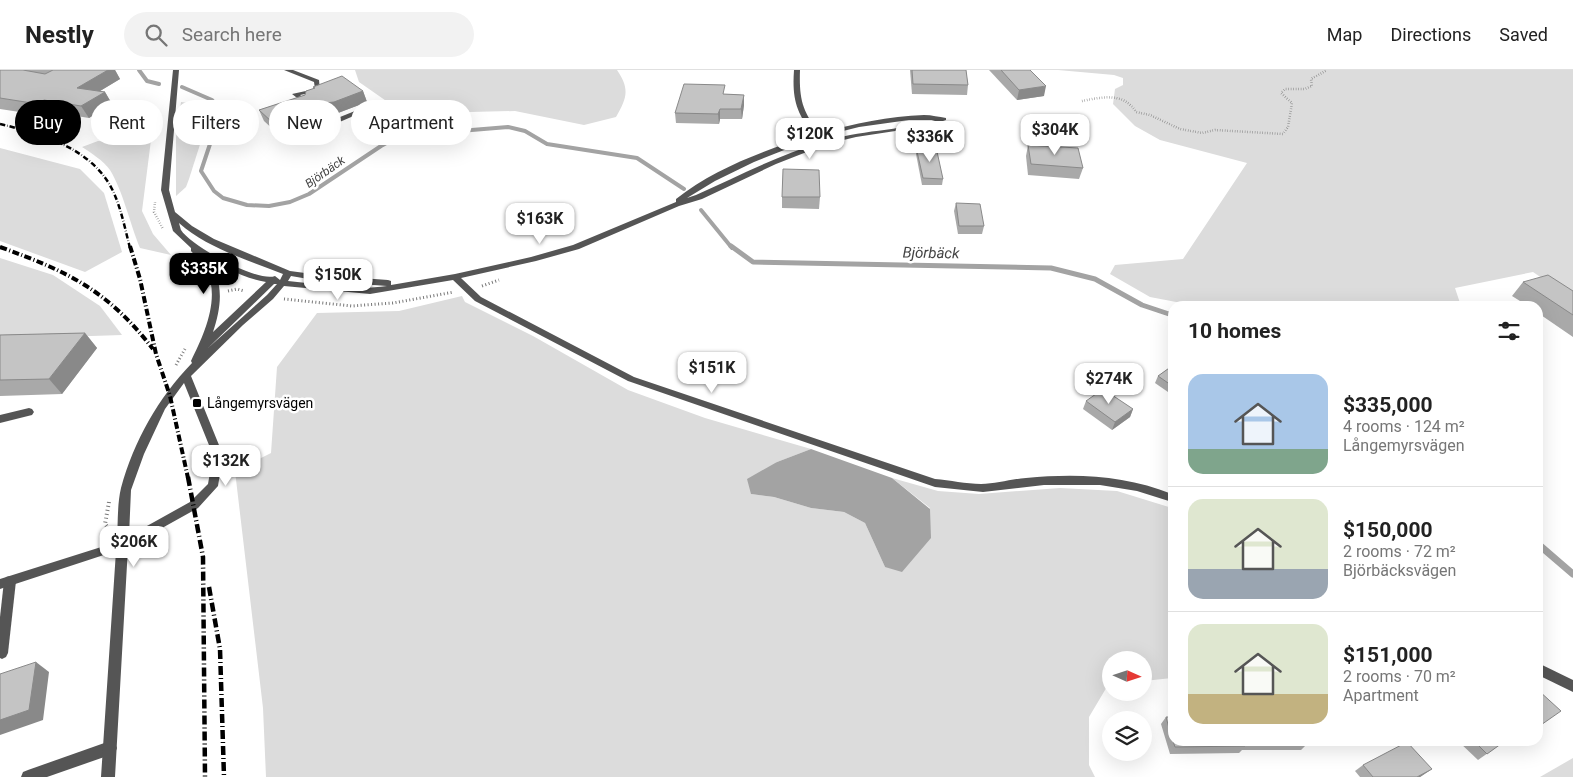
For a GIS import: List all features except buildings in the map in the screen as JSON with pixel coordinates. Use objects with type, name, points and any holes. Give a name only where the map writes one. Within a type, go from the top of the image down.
[{"type":"street","points":[[2,653],[5,582],[122,545],[194,505],[213,486],[218,455],[190,371],[202,348],[213,318],[216,294],[211,271],[190,244],[176,231],[165,190],[176,70]]},
{"type":"street","points":[[288,71],[298,70]]},
{"type":"street","points":[[797,70],[797,103],[825,143]]},
{"type":"street","points":[[288,71],[316,81],[318,90],[295,94],[303,100]]},
{"type":"street","points":[[190,244],[226,265],[253,277],[283,283],[370,290],[455,277],[576,247],[676,204],[699,197],[773,162],[825,143],[856,135],[928,124],[944,119],[925,117],[903,118],[851,126],[818,134],[764,154],[726,172],[691,190],[676,204]]},
{"type":"street","points":[[170,212],[189,228],[211,241],[288,272],[320,278],[404,284]]},
{"type":"street","points":[[202,348],[257,294],[272,281],[288,272]]},
{"type":"street","points":[[108,777],[126,490],[137,457],[154,417],[190,371],[235,326],[271,297],[283,283],[288,272]]},
{"type":"street","points":[[455,277],[478,299],[631,379],[935,483],[979,488],[1027,481],[1082,478],[1118,483],[1168,496]]},
{"type":"street","points":[[0,420],[29,412]]},
{"type":"street","points":[[1543,671],[1573,686]]},
{"type":"street","points":[[28,777],[110,748]]},
{"type":"path","points":[[1082,101],[1115,96],[1128,100],[1136,112],[1150,115],[1180,129],[1202,133],[1215,130],[1283,134],[1288,127],[1292,103],[1281,93],[1285,89],[1305,89],[1312,86],[1311,79],[1327,70]]},
{"type":"shaded area","points":[[355,70],[617,70],[624,83],[626,93],[616,117],[584,125],[515,111],[472,112],[472,100],[385,100],[359,82]]},
{"type":"shaded area","points":[[1058,70],[1573,70],[1573,299],[1533,272],[1455,288],[1459,301],[1171,301],[1150,297],[1110,274],[1115,265],[1183,259],[1247,163],[1160,140],[1135,126],[1113,104],[1115,89],[1123,85],[1123,78],[1114,75]]},
{"type":"shaded area","points":[[91,144],[150,145],[142,211],[153,234],[171,255],[140,248],[115,178],[101,160],[82,147]]},
{"type":"shaded area","points":[[176,145],[200,145],[186,187],[176,196]]},
{"type":"shaded area","points":[[0,148],[80,169],[104,193],[122,252],[85,272],[0,241]]},
{"type":"shaded area","points":[[0,258],[53,275],[100,306],[122,335],[0,339]]},
{"type":"shaded area","points":[[462,296],[465,302],[533,336],[628,390],[705,418],[811,449],[777,462],[751,494],[774,497],[811,508],[844,512],[865,523],[885,567],[930,508],[892,478],[938,491],[979,494],[1060,488],[1117,491],[1168,507],[1168,678],[1152,680],[1152,651],[1102,651],[1102,695],[1089,717],[1089,765],[1095,777],[266,777],[263,708],[235,471],[271,453],[277,367],[317,313],[399,311]]},
{"type":"shaded area","points":[[811,449],[892,478],[930,509],[931,538],[902,572],[885,567],[865,523],[844,512],[811,508],[774,497],[751,494],[747,479],[777,462]]},
{"type":"shaded area","points":[[1573,758],[1573,777],[1540,777]]},
{"type":"waterway","name":"Björbäck","points":[[139,70],[147,81],[159,84]]},
{"type":"waterway","name":"Björbäck","points":[[182,87],[212,100],[221,111],[201,171],[214,191],[223,198],[247,205],[269,206],[290,202],[309,194],[399,136],[508,127],[525,131],[547,144],[637,158],[684,189]]},
{"type":"waterway","name":"Björbäck","points":[[701,210],[732,248]]},
{"type":"waterway","name":"Björbäck","points":[[731,246],[753,262],[1051,268],[1095,279],[1142,305],[1168,314]]},
{"type":"waterway","name":"Björbäck","points":[[1543,548],[1573,574]]},
{"type":"railway","points":[[0,124],[48,138],[64,145],[92,163],[112,189],[130,248]]},
{"type":"railway","points":[[130,246],[140,279],[156,354],[170,396],[188,478]]},
{"type":"railway","points":[[2,248],[0,247],[47,265],[103,297],[136,329],[153,349]]},
{"type":"railway","points":[[188,477],[203,557],[205,777]]},
{"type":"railway","points":[[209,587],[220,649],[224,777]]},
{"type":"place","name":"Långemyrsvägen","points":[[197,403]]}]
